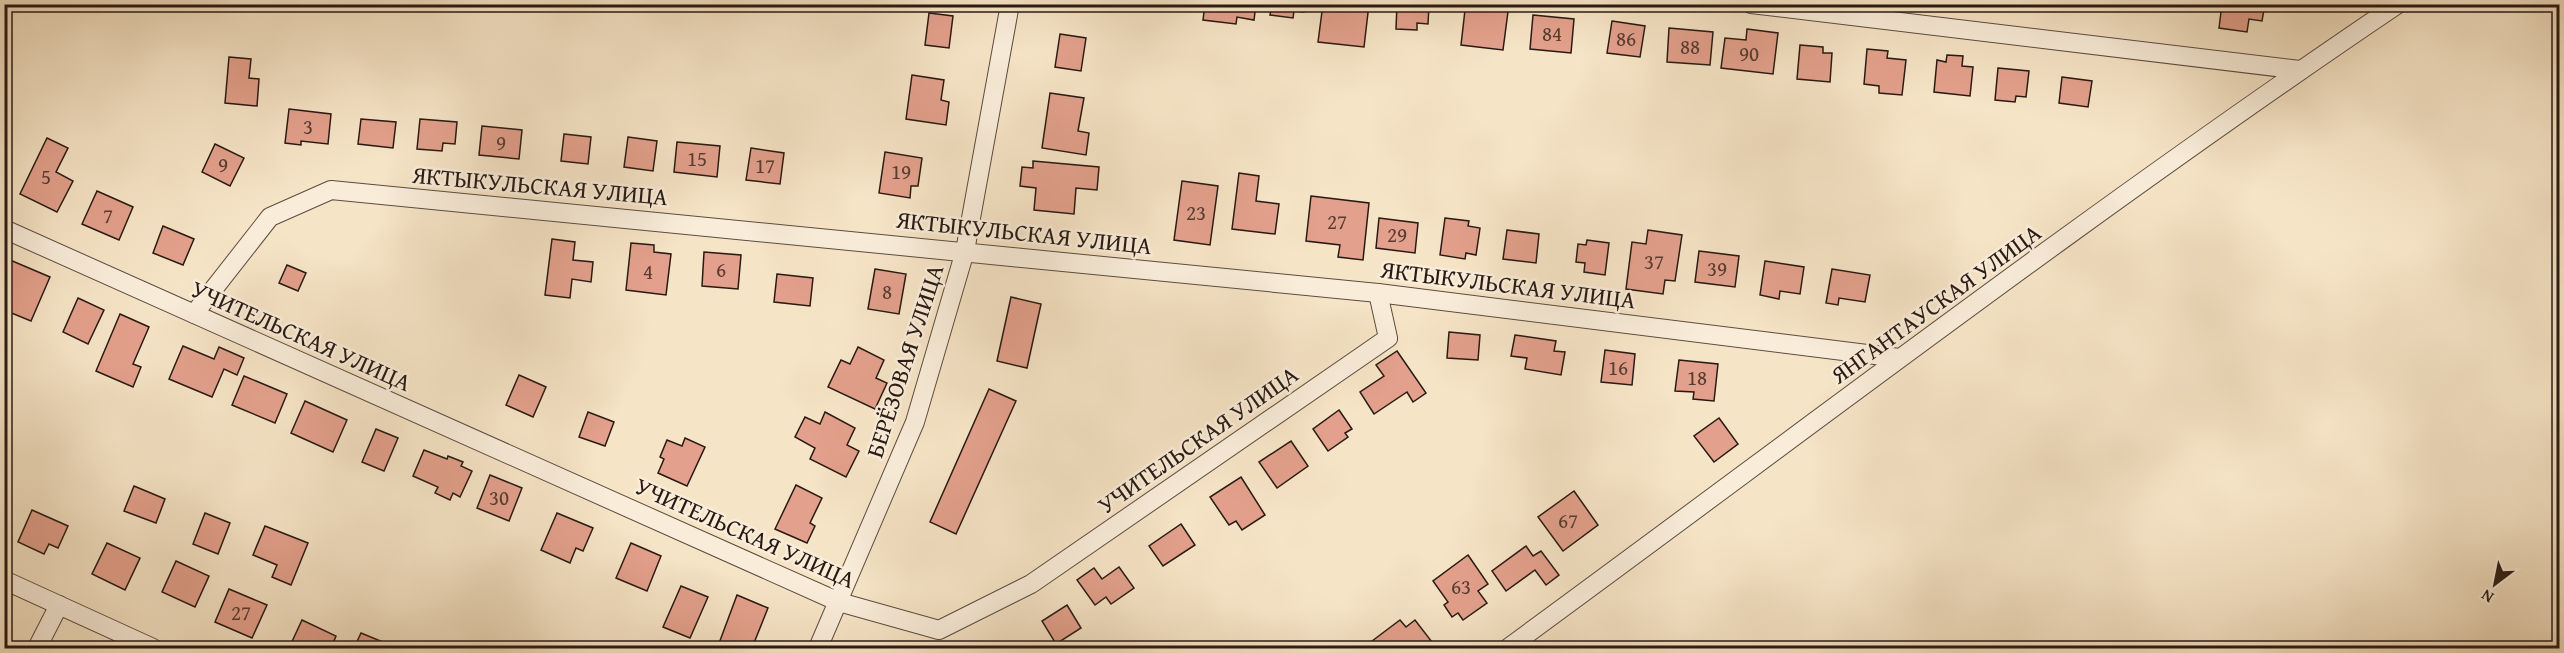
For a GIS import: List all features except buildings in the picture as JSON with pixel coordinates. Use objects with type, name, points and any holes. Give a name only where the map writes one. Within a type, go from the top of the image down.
[{"type":"street","name":"БЕРЁЗОВАЯ УЛИЦА","points":[[818,648],[915,422],[965,251],[1010,4]]},
{"type":"street","points":[[1751,4],[2300,70]]},
{"type":"street","name":"ЯНГАНТАУСКАЯ УЛИЦА","points":[[1508,648],[1899,358],[2300,70],[2398,4]]},
{"type":"street","name":"ЯКТЫКУЛЬСКАЯ УЛИЦА","points":[[194,314],[270,217],[331,190],[1378,293],[1899,358]]},
{"type":"street","name":"УЧИТЕЛЬСКАЯ УЛИЦА","points":[[4,229],[839,602],[939,630],[1031,584],[1388,338],[1378,293]]},
{"type":"street","points":[[4,580],[153,648]]},
{"type":"street","points":[[37,648],[59,605]]}]
